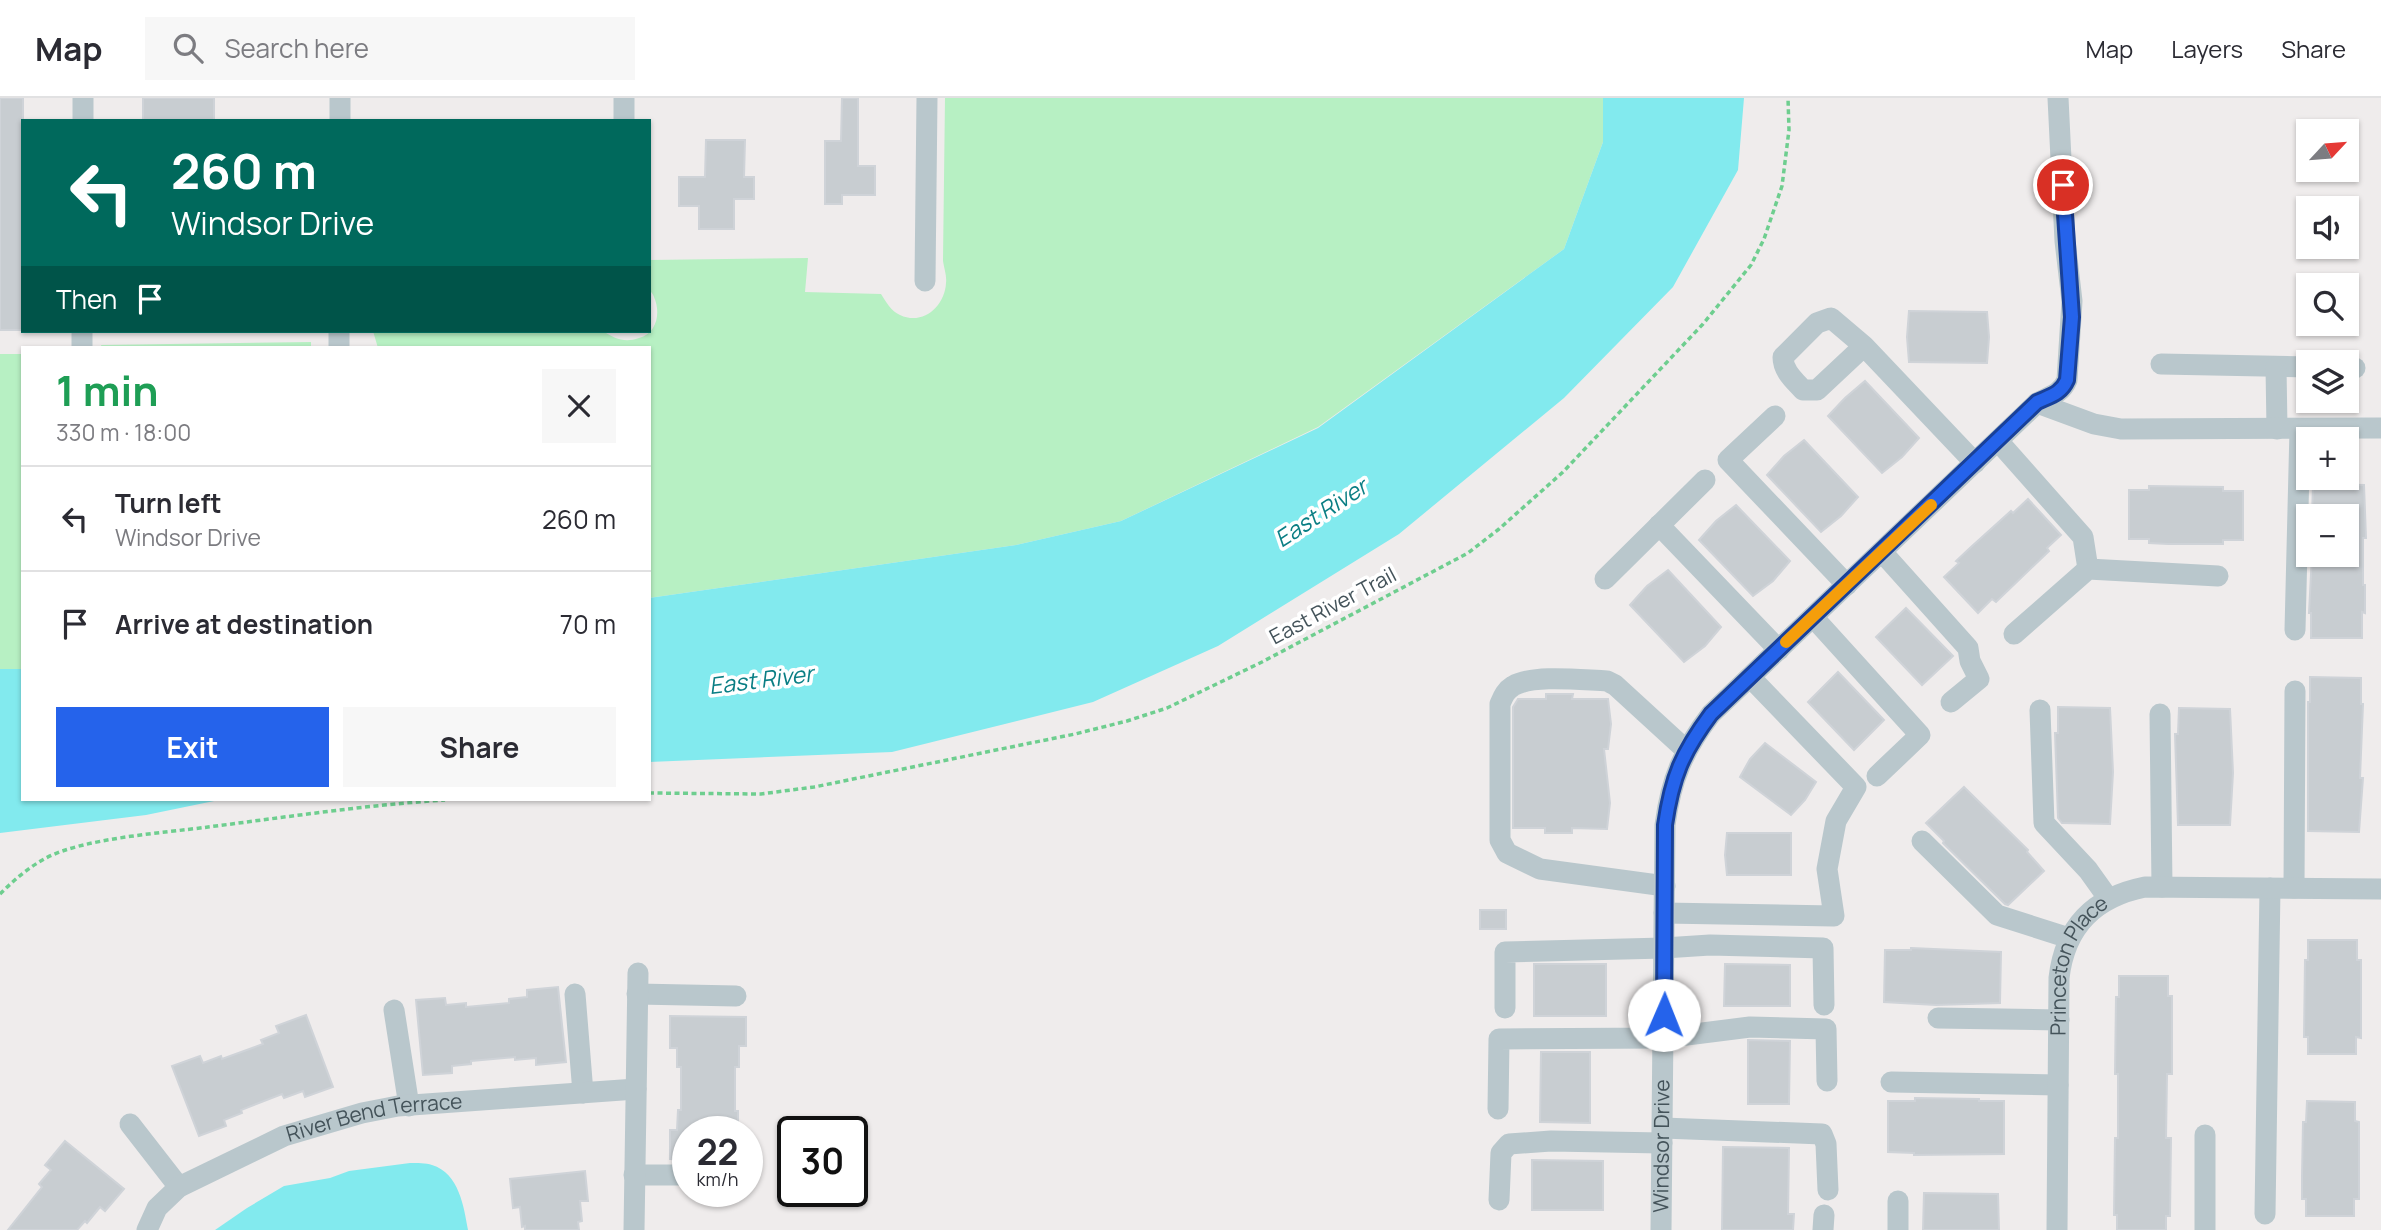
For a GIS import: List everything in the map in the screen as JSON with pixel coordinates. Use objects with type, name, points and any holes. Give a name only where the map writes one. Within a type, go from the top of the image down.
[{"type":"street","points":[[83,98],[83,119]]},
{"type":"street","points":[[340,98],[340,119]]},
{"type":"street","points":[[624,98],[624,119]]},
{"type":"street","points":[[925,281],[927,98]]},
{"type":"street","name":"Windsor Drive","points":[[1661,1230],[1665,825],[1669,794],[1678,766],[1711,714],[2037,402],[2056,394],[2067,380],[2072,317],[2065,241],[2058,98]]},
{"type":"street","points":[[1864,346],[1975,463]]},
{"type":"street","points":[[2161,364],[2296,368]]},
{"type":"street","points":[[2276,367],[2277,429]]},
{"type":"street","points":[[2037,402],[2094,424],[2121,429],[2296,429]]},
{"type":"street","points":[[1775,416],[1728,460],[1847,585]]},
{"type":"street","points":[[2359,428],[2381,428]]},
{"type":"street","points":[[1998,441],[2083,537],[2088,569]]},
{"type":"street","points":[[1605,579],[1705,480]]},
{"type":"street","points":[[2295,630],[2298,490]]},
{"type":"street","points":[[1659,525],[1779,650]]},
{"type":"street","points":[[1882,552],[1968,648],[1970,661],[1979,679],[1951,702]]},
{"type":"street","points":[[2014,634],[2088,569],[2218,576]]},
{"type":"street","points":[[1813,617],[1920,735],[1877,776]]},
{"type":"street","points":[[1664,913],[1834,916],[1827,869],[1836,821],[1856,787],[1750,677]]},
{"type":"street","points":[[1665,886],[1540,869],[1507,853],[1500,840],[1500,704],[1510,687],[1528,680],[1607,681],[1615,685],[1686,750]]},
{"type":"street","points":[[2294,888],[2295,691]]},
{"type":"street","points":[[2040,710],[2044,823],[2088,870],[2108,898]]},
{"type":"street","points":[[2160,714],[2162,887]]},
{"type":"street","points":[[1922,841],[1997,915],[2069,938]]},
{"type":"street","name":"Princeton Place","points":[[2057,1230],[2061,962],[2069,938],[2092,910],[2108,898],[2125,891],[2162,887],[2381,889]]},
{"type":"street","points":[[2265,1214],[2270,888]]},
{"type":"street","points":[[1505,1008],[1505,952],[1710,945],[1823,948],[1824,1004]]},
{"type":"street","points":[[634,1230],[638,983],[736,996]]},
{"type":"street","points":[[575,994],[583,1093]]},
{"type":"street","points":[[394,1010],[409,1106]]},
{"type":"street","points":[[1938,1018],[2059,1020]]},
{"type":"street","points":[[1498,1109],[1499,1040],[1663,1038],[1750,1027],[1826,1029],[1827,1081]]},
{"type":"street","points":[[1891,1082],[2058,1084]]},
{"type":"street","name":"River Bend Terrace","points":[[147,1230],[157,1208],[179,1187],[284,1136],[362,1113],[409,1106],[636,1089]]},
{"type":"street","points":[[130,1124],[179,1187]]},
{"type":"street","points":[[1499,1200],[1501,1153],[1509,1144],[1662,1135],[1822,1134],[1826,1143],[1828,1190]]},
{"type":"street","points":[[2205,1135],[2205,1230]]},
{"type":"street","points":[[634,1175],[672,1175]]},
{"type":"street","points":[[1898,1201],[1898,1230]]},
{"type":"path","name":"East River Trail","points":[[651,793],[761,794],[814,787],[1127,721],[1167,708],[1262,662],[1468,553],[1563,472],[1703,324],[1751,265],[1764,239],[1782,186],[1787,151],[1788,98]]},
{"type":"path","points":[[0,894],[15,879],[47,858],[83,846],[329,811],[434,801]]},
{"type":"green space","points":[[945,98],[1603,98],[1603,142],[1564,249],[1318,427],[1121,521],[1016,545],[651,598],[651,346],[377,346],[374,333],[607,333],[620,339],[639,338],[651,333],[657,316],[656,303],[651,292],[651,260],[808,258],[805,292],[881,294],[891,309],[900,315],[917,318],[931,312],[942,299],[946,283],[943,261]]},
{"type":"green space","points":[[311,342],[311,346],[101,345]]},
{"type":"green space","points":[[0,354],[21,354],[21,669],[0,669]]},
{"type":"water","name":"East River","points":[[1603,98],[1744,98],[1738,170],[1673,287],[1564,398],[1399,534],[1218,646],[1093,702],[892,752],[651,762],[651,598],[1016,545],[1121,521],[1318,428],[1564,249],[1603,142]]},
{"type":"water","points":[[0,669],[21,669],[21,801],[214,801],[146,815],[0,833]]},
{"type":"water","points":[[410,1163],[432,1165],[448,1175],[459,1192],[468,1230],[215,1230],[284,1186],[330,1178],[349,1171]]},
{"type":"building","points":[[0,98],[23,98],[21,330],[0,330]]},
{"type":"building","points":[[143,98],[214,98],[214,119],[143,119]]},
{"type":"building","points":[[842,98],[858,98],[858,166],[875,166],[875,195],[842,195],[842,204],[825,204],[825,141],[841,141]]},
{"type":"building","points":[[706,140],[745,140],[744,177],[754,177],[754,199],[734,199],[734,229],[699,229],[699,206],[679,206],[679,177],[705,177]]},
{"type":"building","points":[[1909,311],[1987,312],[1987,363],[1909,362]]},
{"type":"building","points":[[1865,381],[1919,438],[1902,457],[1882,473],[1828,416]]},
{"type":"building","points":[[1804,440],[1858,497],[1841,516],[1821,532],[1767,475],[1784,456]]},
{"type":"building","points":[[2359,485],[2364,485],[2366,538],[2363,538],[2365,613],[2362,612],[2362,638],[2311,638],[2309,613],[2311,567],[2359,567],[2359,504],[2312,504],[2313,490],[2359,490]]},
{"type":"building","points":[[2149,486],[2223,487],[2223,491],[2243,491],[2243,540],[2223,540],[2223,544],[2168,544],[2149,543],[2149,539],[2129,539],[2129,490],[2149,490]]},
{"type":"building","points":[[2028,499],[2061,535],[2047,548],[2049,551],[1996,602],[1992,599],[1978,613],[1944,577],[1971,547]]},
{"type":"building","points":[[1736,505],[1790,561],[1773,581],[1753,596],[1699,540],[1716,521]]},
{"type":"building","points":[[1668,570],[1721,627],[1705,646],[1684,662],[1630,605],[1647,586]]},
{"type":"building","points":[[1906,608],[1953,656],[1922,685],[1876,637]]},
{"type":"building","points":[[1838,672],[1884,720],[1854,750],[1808,702]]},
{"type":"building","points":[[2310,677],[2361,678],[2363,704],[2360,778],[2363,778],[2359,832],[2308,831]]},
{"type":"building","points":[[1546,694],[1573,694],[1572,699],[1608,699],[1611,724],[1608,749],[1604,749],[1610,803],[1607,829],[1572,828],[1572,833],[1545,833],[1545,828],[1513,828],[1513,707],[1518,699],[1546,699]]},
{"type":"building","points":[[2058,707],[2110,708],[2113,772],[2110,824],[2062,823],[2058,818],[2055,733],[2058,733]]},
{"type":"building","points":[[2179,708],[2230,709],[2233,773],[2230,825],[2178,825],[2175,734],[2178,734]]},
{"type":"building","points":[[1765,743],[1816,782],[1805,800],[1791,815],[1740,777],[1750,759]]},
{"type":"building","points":[[1964,787],[2028,850],[2044,871],[2008,905],[1943,843],[1926,823]]},
{"type":"building","points":[[1727,833],[1791,833],[1791,875],[1727,875]]},
{"type":"building","points":[[1480,910],[1506,910],[1506,929],[1480,929]]},
{"type":"building","points":[[2308,940],[2357,940],[2357,960],[2361,960],[2361,1038],[2356,1037],[2356,1054],[2308,1054],[2308,1037],[2304,1037],[2305,960],[2308,960]]},
{"type":"building","points":[[1911,948],[2001,952],[2000,1003],[1936,1005],[1884,1002],[1885,950]]},
{"type":"building","points":[[1534,964],[1606,964],[1606,1016],[1534,1016]]},
{"type":"building","points":[[1725,964],[1790,965],[1790,1006],[1724,1006]]},
{"type":"building","points":[[2119,976],[2168,976],[2168,996],[2172,996],[2172,1074],[2167,1074],[2166,1138],[2171,1138],[2170,1216],[2166,1216],[2166,1230],[2117,1230],[2117,1215],[2114,1215],[2115,1138],[2118,1138],[2116,997],[2119,997]]},
{"type":"building","points":[[558,987],[566,1062],[536,1065],[536,1058],[515,1060],[515,1057],[471,1061],[471,1064],[452,1066],[452,1073],[423,1075],[416,1000],[445,998],[446,1005],[466,1003],[466,1007],[509,1003],[509,999],[527,997],[527,990]]},
{"type":"building","points":[[306,1015],[333,1087],[305,1097],[303,1091],[284,1098],[282,1094],[241,1110],[242,1113],[224,1120],[226,1126],[199,1136],[172,1066],[200,1056],[203,1063],[221,1056],[222,1059],[263,1044],[261,1040],[279,1033],[276,1026]]},
{"type":"building","points":[[670,1016],[746,1017],[746,1046],[739,1046],[739,1067],[735,1067],[735,1111],[738,1111],[738,1116],[678,1116],[678,1110],[681,1110],[681,1067],[677,1067],[677,1048],[670,1048]]},
{"type":"building","points":[[1748,1040],[1790,1041],[1789,1104],[1748,1104]]},
{"type":"building","points":[[1541,1052],[1590,1052],[1590,1123],[1540,1122]]},
{"type":"building","points":[[1915,1098],[2004,1101],[2004,1154],[1914,1155],[1888,1152],[1888,1101],[1915,1101]]},
{"type":"building","points":[[2307,1101],[2355,1102],[2355,1121],[2359,1122],[2359,1199],[2354,1199],[2354,1216],[2306,1216],[2306,1199],[2302,1199],[2302,1176],[2303,1122],[2306,1122]]},
{"type":"building","points":[[672,1130],[672,1159],[670,1159]]},
{"type":"building","points":[[65,1141],[124,1189],[105,1211],[100,1207],[87,1223],[85,1221],[77,1230],[8,1230],[42,1187],[39,1184],[51,1170],[45,1165]]},
{"type":"building","points":[[1723,1147],[1789,1148],[1788,1214],[1794,1214],[1793,1230],[1722,1230]]},
{"type":"building","points":[[1532,1160],[1603,1161],[1603,1210],[1532,1210]]},
{"type":"building","points":[[585,1171],[588,1201],[580,1201],[582,1221],[578,1222],[579,1230],[525,1230],[525,1226],[522,1227],[520,1207],[513,1208],[510,1179]]},
{"type":"building","points":[[1924,1193],[1998,1194],[1999,1230],[1923,1230]]},
{"type":"slow traffic","points":[[1786,642],[1931,505]]},
{"type":"route","points":[[1664,1015],[1665,825],[1669,794],[1678,766],[1692,739],[1711,714],[2037,402],[2064,388],[2067,380],[2072,301],[2065,241],[2063,185]]}]
